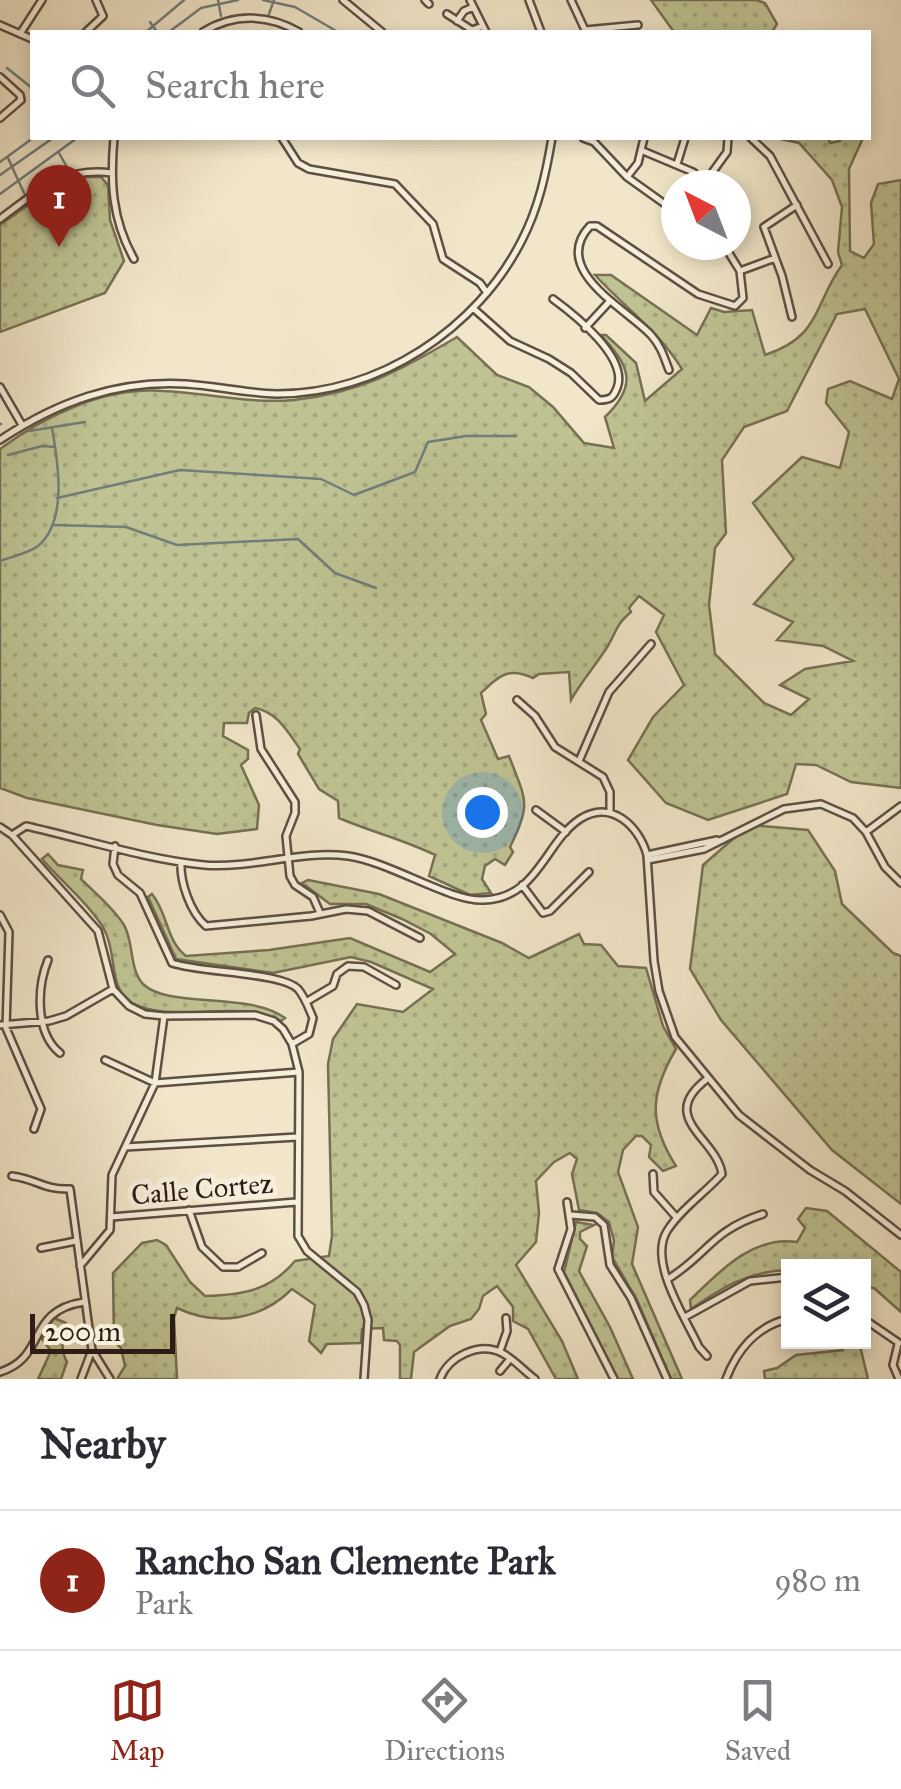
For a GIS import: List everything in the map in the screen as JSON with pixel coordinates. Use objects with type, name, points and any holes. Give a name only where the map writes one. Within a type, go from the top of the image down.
[{"type":"street","points":[[20,34],[42,0]]},
{"type":"street","points":[[88,30],[103,16],[96,0]]},
{"type":"street","points":[[344,0],[380,30]]},
{"type":"street","points":[[529,0],[540,30]]},
{"type":"street","points":[[571,0],[585,30],[638,25]]},
{"type":"street","points":[[447,14],[457,21],[472,30],[484,29],[472,4],[457,21]]},
{"type":"street","points":[[207,30],[241,18],[276,21],[295,30]]},
{"type":"street","points":[[0,26],[30,38]]},
{"type":"street","points":[[0,77],[21,100],[0,118]]},
{"type":"street","points":[[114,140],[114,207],[119,234],[134,259]]},
{"type":"street","points":[[283,140],[298,163],[309,169],[395,184],[433,224],[443,259],[488,293]]},
{"type":"street","points":[[0,440],[22,425],[85,396],[132,386],[186,384],[277,394],[317,391],[368,376],[410,357],[446,333],[488,293],[523,238],[539,201],[552,140]]},
{"type":"street","points":[[594,140],[627,177],[661,201]]},
{"type":"street","points":[[627,177],[643,150],[644,140]]},
{"type":"street","points":[[678,164],[684,140]]},
{"type":"street","points":[[715,170],[727,152],[728,140]]},
{"type":"street","points":[[755,140],[764,146],[828,264]]},
{"type":"street","points":[[643,150],[687,170]]},
{"type":"street","points":[[0,219],[60,177],[95,171],[112,173]]},
{"type":"street","points":[[792,317],[764,227],[797,205]]},
{"type":"street","points":[[668,370],[655,339],[609,302],[580,260],[578,247],[590,226],[604,230],[698,294],[730,307],[743,298],[740,271],[733,260]]},
{"type":"street","points":[[740,271],[775,257]]},
{"type":"street","points":[[474,308],[510,341],[549,359],[571,373],[599,400],[607,400],[615,394],[619,367],[613,356],[553,299]]},
{"type":"street","points":[[585,328],[609,302]]},
{"type":"street","points":[[0,387],[22,425]]},
{"type":"street","points":[[579,762],[609,692],[651,644]]},
{"type":"street","points":[[518,700],[536,716],[555,747],[603,777],[610,792],[610,813]]},
{"type":"street","points":[[256,714],[261,749],[295,802],[286,836],[292,882],[313,897],[320,913]]},
{"type":"street","points":[[648,858],[704,849],[784,809],[821,804],[840,810],[866,832],[885,867],[901,883]]},
{"type":"street","points":[[866,832],[901,806]]},
{"type":"street","points":[[536,810],[566,832]]},
{"type":"street","points":[[12,835],[26,826],[208,866],[343,855],[371,860],[469,900],[489,900],[522,885],[580,818],[610,813],[632,824],[643,838],[659,991],[675,1037],[739,1115],[901,1235]]},
{"type":"street","points":[[0,827],[12,835],[98,931],[113,990],[136,1010],[164,1016],[265,1017],[283,1029],[300,1072],[298,1236],[301,1244],[357,1292],[364,1305],[368,1320],[364,1379]]},
{"type":"street","points":[[115,846],[113,864],[118,875],[140,893],[172,962],[191,970],[281,980],[296,987],[313,1018],[309,1034],[292,1044]]},
{"type":"street","points":[[182,862],[180,877],[198,919],[206,926],[346,908],[368,911],[420,938]]},
{"type":"street","points":[[522,885],[543,913],[550,911],[590,872]]},
{"type":"street","points":[[0,916],[10,932],[3,1023],[41,1109],[34,1129]]},
{"type":"street","points":[[48,960],[44,969],[42,1020],[60,1053]]},
{"type":"street","points":[[306,1002],[333,986],[338,974],[348,966],[364,967],[396,985]]},
{"type":"street","points":[[3,1023],[66,1016],[113,990]]},
{"type":"street","points":[[80,1266],[110,1230],[111,1181],[155,1083],[164,1016]]},
{"type":"street","points":[[105,1060],[155,1083],[300,1072]]},
{"type":"street","points":[[707,1079],[691,1095],[687,1113],[722,1174],[666,1232],[661,1247],[668,1279],[699,1347],[707,1356]]},
{"type":"street","points":[[124,1146],[297,1136]]},
{"type":"street","points":[[653,1174],[654,1192],[678,1218]]},
{"type":"street","points":[[12,1176],[32,1179],[48,1190],[70,1189],[92,1350],[81,1379]]},
{"type":"street","name":"Calle Cortez","points":[[112,1217],[296,1202]]},
{"type":"street","points":[[567,1202],[571,1216],[568,1240],[558,1268],[614,1379]]},
{"type":"street","points":[[189,1210],[202,1247],[223,1266],[238,1267],[262,1252]]},
{"type":"street","points":[[668,1279],[727,1228],[763,1214]]},
{"type":"street","points":[[571,1216],[595,1217],[604,1225],[610,1265],[631,1298],[666,1379]]},
{"type":"street","points":[[41,1248],[76,1241]]},
{"type":"street","points":[[686,1318],[750,1281],[781,1278]]},
{"type":"street","points":[[0,1372],[22,1360],[54,1311],[64,1305],[86,1302]]},
{"type":"street","points":[[500,1352],[507,1331],[506,1318]]},
{"type":"street","points":[[726,1379],[748,1341],[764,1328],[781,1322]]},
{"type":"street","points":[[871,1323],[900,1342],[893,1365],[899,1379]]},
{"type":"street","points":[[440,1379],[446,1366],[482,1349],[500,1352],[534,1379]]},
{"type":"street","points":[[92,1350],[110,1379]]},
{"type":"street","points":[[88,1361],[99,1359]]},
{"type":"street","points":[[500,1371],[510,1359]]},
{"type":"green space","points":[[651,0],[756,0],[765,3],[777,24],[773,30],[673,30]]},
{"type":"green space","points":[[785,140],[862,140],[849,169],[850,251],[864,258],[874,244],[871,203],[878,184],[901,180],[901,788],[851,782],[816,765],[796,764],[787,794],[708,820],[666,803],[628,760],[653,717],[684,685],[656,632],[664,615],[639,596],[571,700],[569,672],[533,678],[511,673],[499,677],[481,693],[486,714],[481,720],[498,759],[509,756],[524,802],[522,821],[510,847],[513,852],[505,865],[495,859],[485,866],[482,879],[491,893],[470,895],[429,876],[435,855],[339,818],[338,801],[319,789],[286,729],[255,708],[247,723],[224,723],[223,736],[248,750],[248,759],[241,765],[259,805],[257,829],[217,834],[157,825],[27,798],[0,788],[0,449],[56,415],[119,394],[179,392],[261,401],[339,392],[379,378],[457,337],[497,375],[529,387],[553,407],[584,443],[614,448],[605,417],[623,395],[626,375],[618,356],[601,335],[606,335],[636,363],[645,401],[682,369],[651,330],[595,275],[611,275],[697,335],[711,308],[724,312],[752,310],[765,355],[797,339],[807,329],[842,265],[838,252],[842,207],[832,180],[799,143]],"holes":[[[865,309],[899,379],[892,399],[850,381],[828,389],[826,403],[849,432],[840,468],[802,457],[753,503],[794,559],[754,604],[793,622],[777,640],[823,646],[853,661],[805,669],[780,685],[809,699],[791,715],[764,703],[715,654],[709,605],[715,548],[726,533],[722,460],[744,427],[787,411],[837,314]]]},
{"type":"green space","points":[[85,177],[101,177],[108,185],[110,220],[124,261],[105,293],[0,332],[0,225],[55,186]]},
{"type":"green space","points":[[749,825],[808,830],[835,871],[842,904],[893,953],[901,956],[901,1204],[832,1150],[721,1020],[690,969],[703,865]]},
{"type":"green space","points":[[48,854],[58,865],[83,870],[81,879],[120,918],[143,984],[171,996],[251,1005],[285,1018],[281,1021],[236,1011],[159,1011],[128,1000],[116,980],[104,929],[42,859]]},
{"type":"green space","points":[[308,880],[379,894],[502,943],[529,958],[579,934],[584,944],[601,945],[618,966],[646,968],[663,1026],[676,1049],[661,1080],[656,1108],[661,1135],[676,1166],[663,1171],[649,1157],[651,1145],[642,1136],[636,1136],[623,1150],[618,1172],[638,1227],[632,1264],[682,1379],[671,1379],[637,1300],[612,1257],[614,1241],[609,1222],[597,1213],[579,1210],[572,1174],[577,1159],[570,1153],[554,1162],[536,1181],[536,1242],[516,1265],[562,1341],[578,1379],[556,1379],[528,1329],[513,1321],[513,1307],[497,1286],[483,1296],[471,1319],[450,1326],[414,1352],[411,1379],[400,1379],[400,1345],[384,1340],[383,1328],[362,1329],[361,1343],[327,1344],[321,1353],[309,1341],[315,1305],[292,1289],[267,1308],[238,1317],[207,1317],[177,1308],[177,1379],[117,1379],[125,1366],[121,1348],[114,1341],[113,1273],[142,1243],[157,1240],[166,1245],[190,1282],[205,1296],[254,1289],[276,1279],[295,1261],[329,1256],[332,1236],[328,1064],[333,1039],[357,1004],[403,1012],[433,989],[351,957],[273,973],[176,959],[148,897],[152,894],[175,943],[186,956],[269,950],[350,938],[430,972],[455,954],[431,934],[366,904],[330,904],[302,883]]},
{"type":"green space","points":[[806,1208],[827,1211],[901,1272],[901,1312],[871,1288],[871,1259],[781,1259],[781,1271],[737,1282],[691,1309],[690,1300],[738,1258],[766,1244],[797,1242],[805,1228],[798,1219]]},
{"type":"green space","points":[[576,1222],[594,1225],[580,1232],[580,1239],[587,1246],[579,1271],[633,1379],[618,1379],[564,1272]]},
{"type":"green space","points":[[54,1318],[66,1323],[62,1343],[67,1362],[61,1379],[38,1379],[51,1351],[42,1339]]},
{"type":"green space","points":[[861,1349],[868,1379],[765,1379],[764,1371],[777,1368],[796,1355]]},
{"type":"waterway","points":[[148,30],[184,0]]},
{"type":"waterway","points":[[218,0],[221,16]]},
{"type":"waterway","points":[[172,30],[201,8],[238,0]]},
{"type":"waterway","points":[[263,0],[295,7],[335,30]]},
{"type":"waterway","points":[[269,14],[274,0]]},
{"type":"waterway","points":[[150,22],[156,30]]},
{"type":"waterway","points":[[7,68],[30,86]]},
{"type":"waterway","points":[[0,162],[30,140]]},
{"type":"waterway","points":[[0,175],[50,140]]},
{"type":"waterway","points":[[0,194],[74,140]]},
{"type":"waterway","points":[[59,153],[68,169]]},
{"type":"waterway","points":[[8,158],[24,193]]},
{"type":"waterway","points":[[29,431],[85,422]]},
{"type":"waterway","points":[[0,561],[38,546],[54,522],[58,490],[52,428]]},
{"type":"waterway","points":[[57,498],[180,470],[321,479],[354,495],[415,472],[428,442],[466,436],[516,436]]},
{"type":"waterway","points":[[8,455],[42,446],[55,447]]},
{"type":"waterway","points":[[54,525],[126,527],[177,545],[298,539],[335,573],[376,588]]},
{"type":"place","name":"Rancho San Clemente Park","points":[[59,247]]}]
